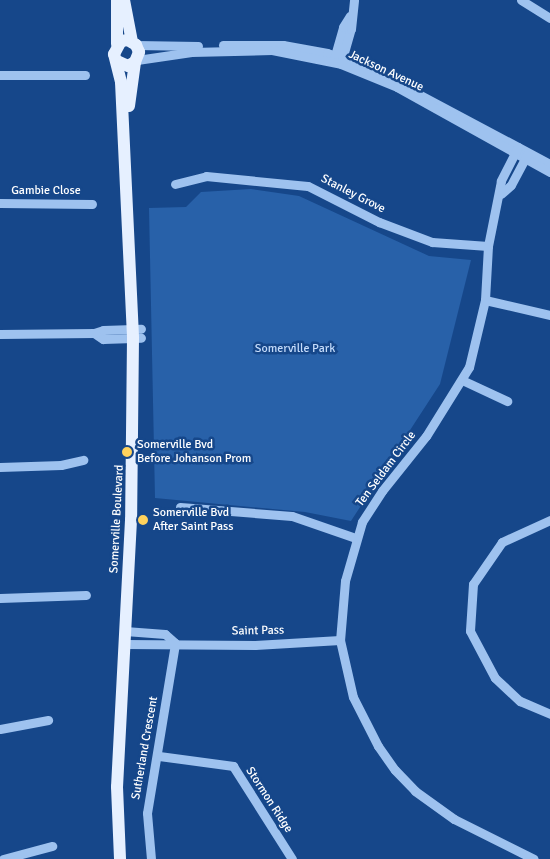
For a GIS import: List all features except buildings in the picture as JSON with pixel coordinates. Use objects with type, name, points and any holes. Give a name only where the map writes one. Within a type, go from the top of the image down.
[{"type":"main road","name":"Somerville Boulevard","points":[[117,0],[117,44],[114,50],[121,82],[137,334]]},
{"type":"main road","name":"Somerville Boulevard","points":[[120,859],[117,787],[139,520],[137,334],[129,106],[136,61],[134,43],[124,0]]},
{"type":"main road","points":[[117,44],[134,43]]},
{"type":"main road","points":[[116,61],[128,66],[136,61]]},
{"type":"main road","name":"Somerville Boulevard","points":[[127,859],[124,778],[128,637]]},
{"type":"street","points":[[338,60],[343,27],[351,15],[354,0]]},
{"type":"street","points":[[525,1],[550,18]]},
{"type":"street","name":"Jackson Avenue","points":[[134,43],[147,48],[272,44],[338,60],[398,81],[517,150],[550,164]]},
{"type":"street","name":"Jackson Avenue","points":[[136,61],[192,52],[272,50],[338,60]]},
{"type":"street","points":[[0,75],[85,74]]},
{"type":"street","name":"Ten Seldam Circle","points":[[517,150],[501,181],[501,194],[488,246],[485,300],[469,367],[426,436],[382,491],[356,538],[345,581],[340,640],[353,697],[378,746],[395,770],[436,808],[534,859]]},
{"type":"street","name":"Jackson Avenue","points":[[527,155],[550,172]]},
{"type":"street","name":"Ten Seldam Circle","points":[[501,194],[511,185],[527,155]]},
{"type":"street","name":"Stanley Grove","points":[[175,184],[206,176],[308,186],[379,222],[432,242],[488,246]]},
{"type":"street","name":"Gambie Close","points":[[0,203],[92,204]]},
{"type":"street","points":[[485,300],[550,315]]},
{"type":"street","points":[[0,334],[94,334],[103,339],[137,334]]},
{"type":"street","points":[[462,380],[508,401]]},
{"type":"street","points":[[0,467],[60,465],[83,460]]},
{"type":"street","points":[[180,506],[292,516],[356,538]]},
{"type":"street","points":[[550,520],[502,542],[473,584],[470,631],[495,678],[520,700],[550,714]]},
{"type":"street","points":[[0,598],[86,595]]},
{"type":"street","name":"Saint Pass","points":[[128,637],[165,634],[175,642],[255,645],[340,640]]},
{"type":"street","name":"Sutherland Crescent","points":[[150,859],[147,813],[158,756],[175,642]]},
{"type":"street","points":[[0,730],[48,720]]},
{"type":"street","name":"Stormon Ridge","points":[[158,756],[233,766],[292,859]]},
{"type":"street","points":[[3,859],[52,846]]},
{"type":"green space","name":"Somerville Park","points":[[251,189],[299,196],[429,256],[471,260],[440,384],[351,521],[305,512],[155,498],[149,208],[186,207],[201,192]]},
{"type":"place","name":"Somerville Bvd Before Johanson Prom","points":[[127,452]]},
{"type":"place","name":"Somerville Bvd After Saint Pass","points":[[143,520]]}]
